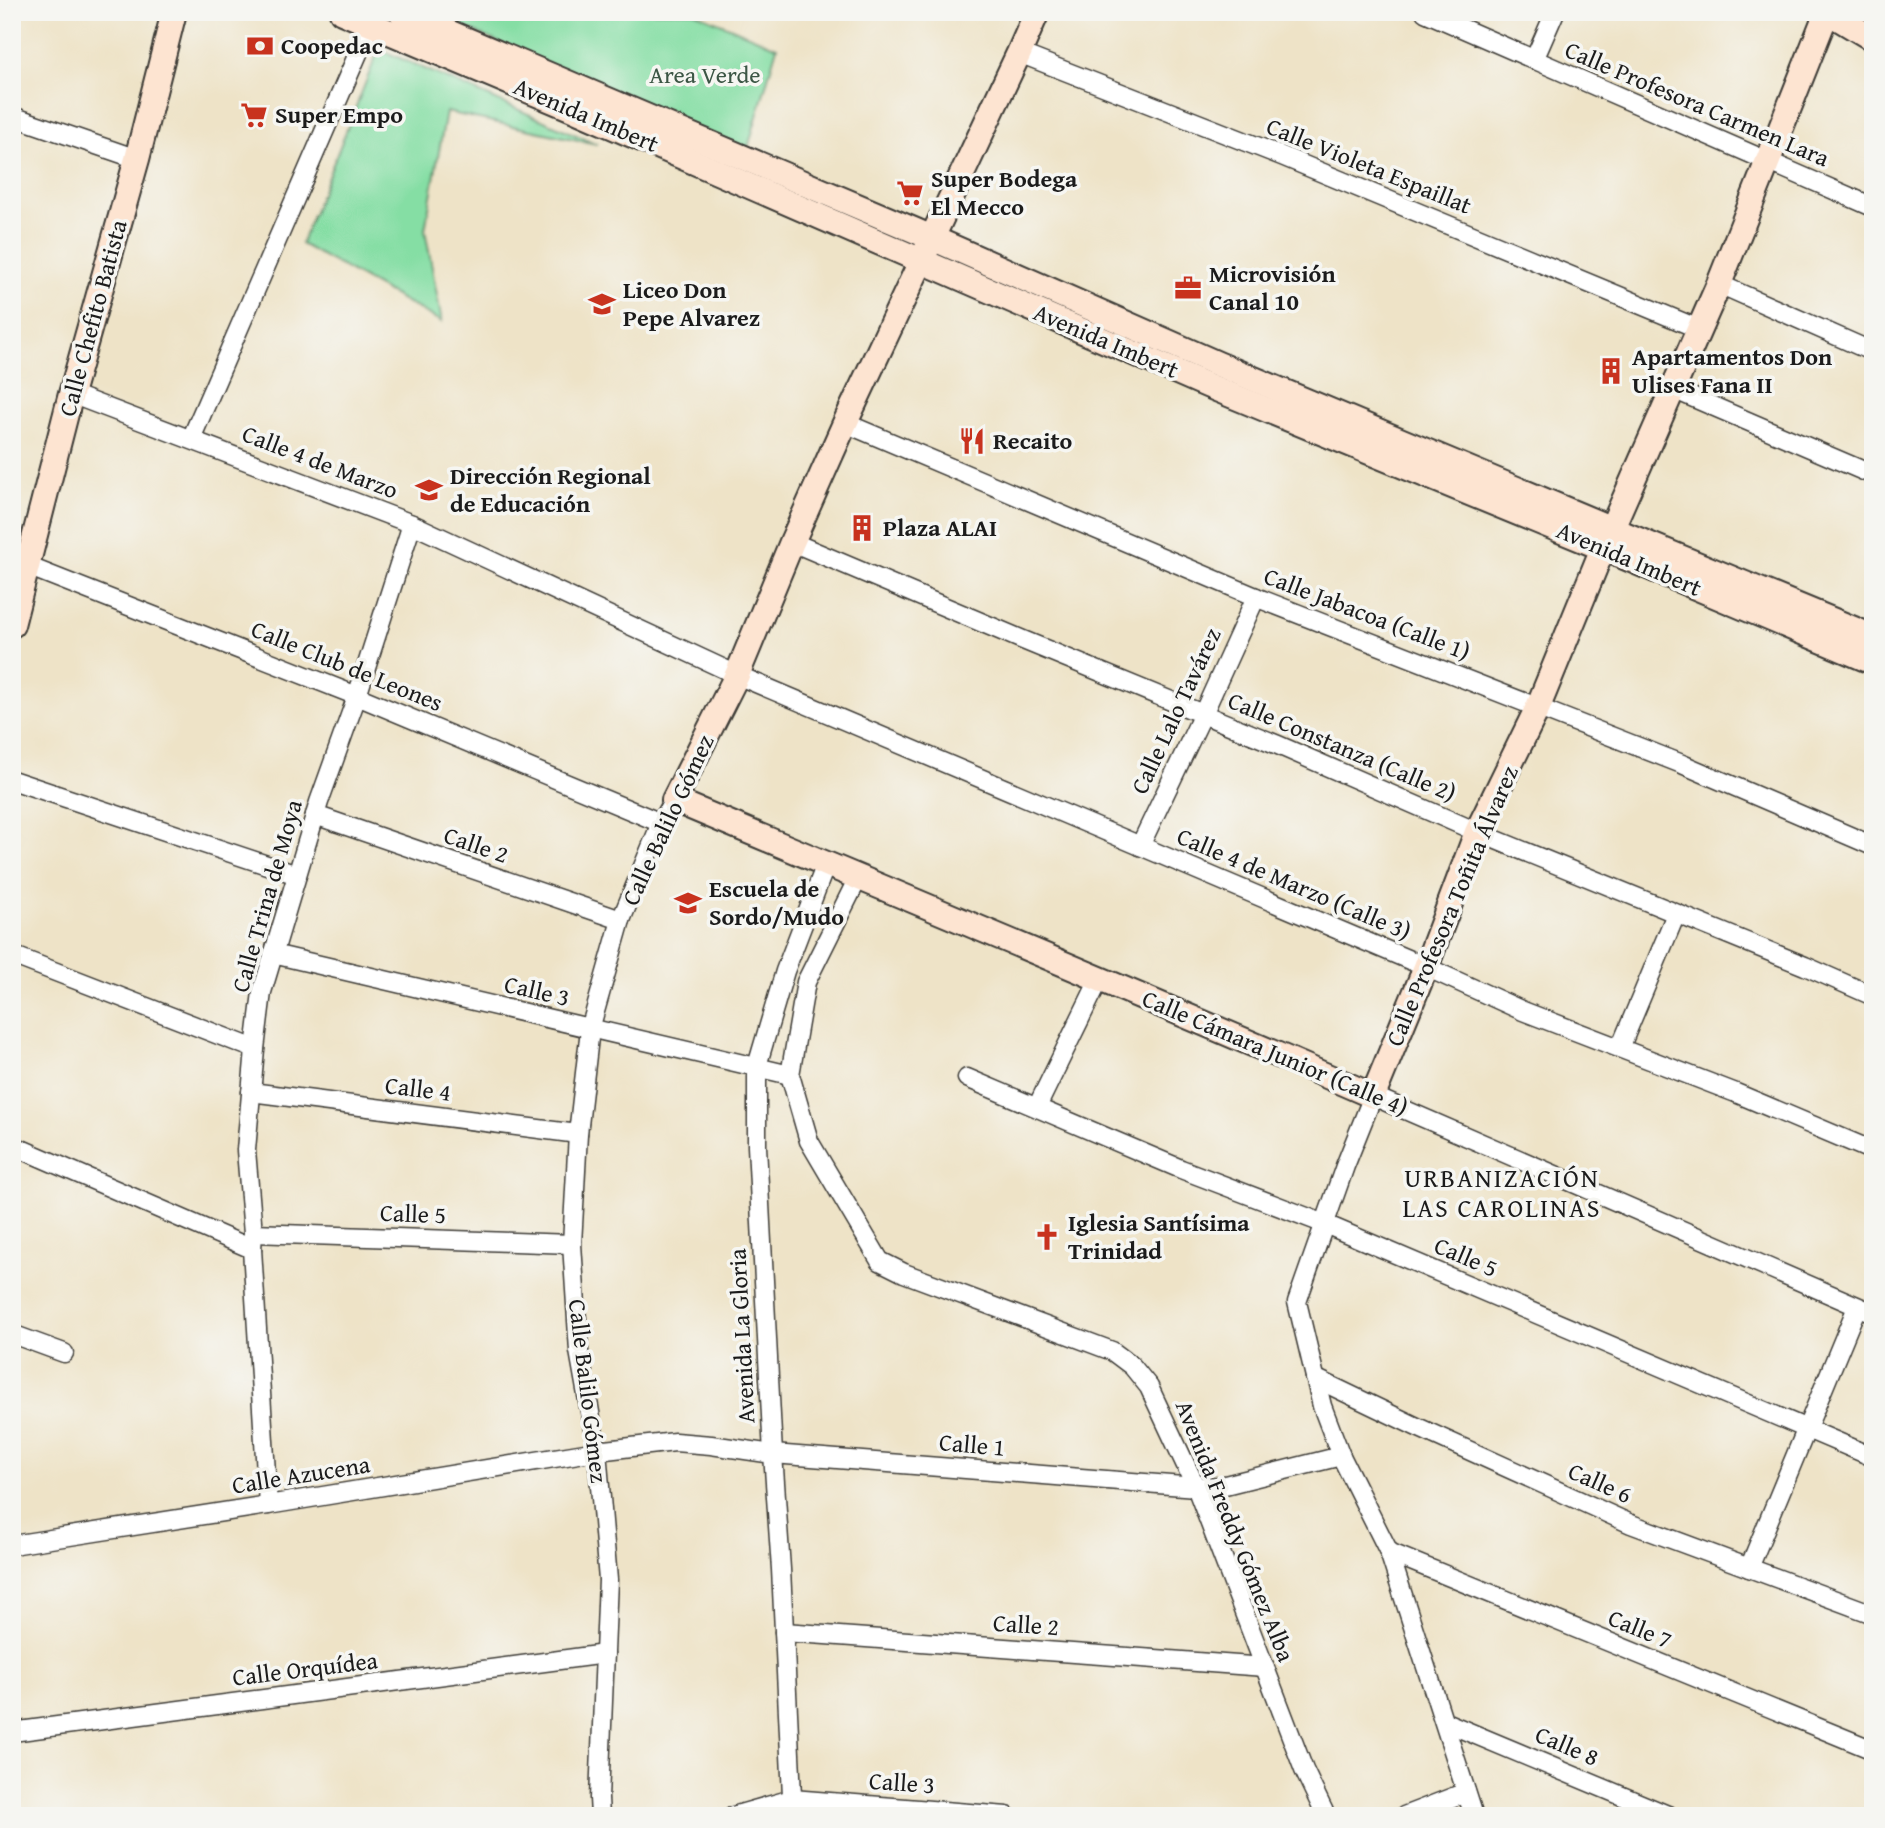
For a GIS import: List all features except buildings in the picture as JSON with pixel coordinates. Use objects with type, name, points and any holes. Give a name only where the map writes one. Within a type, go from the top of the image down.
[{"type":"street","name":"Calle Chefito Batista","points":[[12,625],[20,562],[71,394],[137,159],[174,12]]},
{"type":"street","name":"Avenida Imbert","points":[[342,12],[373,18],[932,238],[1213,375]]},
{"type":"street","name":"Avenida Imbert","points":[[401,12],[572,97],[920,260],[1213,375],[1607,539],[1873,662]]},
{"type":"street","name":"Calle Balilo Gómez","points":[[600,1816],[608,1580],[597,1451],[579,1351],[572,1244],[578,1134],[590,1029],[621,920],[661,823],[737,675],[845,423],[1037,12]]},
{"type":"street","name":"Calle Profesora Carmen Lara","points":[[1425,12],[1873,206]]},
{"type":"street","points":[[1534,60],[1555,12]]},
{"type":"street","points":[[1828,12],[1873,39]]},
{"type":"street","name":"Calle Profesora Toñita Álvarez","points":[[1475,1816],[1389,1552],[1341,1456],[1322,1406],[1297,1302],[1345,1166],[1426,967],[1477,832],[1538,707],[1607,539],[1719,284],[1828,12]]},
{"type":"street","points":[[191,439],[373,18]]},
{"type":"street","name":"Calle Violeta Espaillat","points":[[1019,54],[1282,156],[1699,328]]},
{"type":"street","points":[[12,116],[137,159]]},
{"type":"street","points":[[1719,284],[1873,352]]},
{"type":"street","points":[[1674,388],[1873,475]]},
{"type":"street","name":"Calle 4 de Marzo","points":[[71,394],[412,524],[737,675]]},
{"type":"street","name":"Calle Jabacoa (Calle 1)","points":[[845,423],[1256,597],[1682,764],[1873,846]]},
{"type":"street","name":"Calle Trina de Moya","points":[[268,1505],[246,1150],[262,992],[315,816],[412,524]]},
{"type":"street","name":"Avenida Imbert","points":[[1607,539],[1873,637]]},
{"type":"street","name":"Calle Constanza (Calle 2)","points":[[792,542],[1477,832],[1873,996]]},
{"type":"street","name":"Calle Club de Leones","points":[[20,562],[357,696],[661,823]]},
{"type":"street","name":"Calle Lalo Tavárez","points":[[1140,846],[1256,597]]},
{"type":"street","name":"Calle 4 de Marzo (Calle 3)","points":[[737,675],[1523,1010],[1736,1093],[1873,1151]]},
{"type":"street","points":[[12,780],[297,875]]},
{"type":"street","name":"Calle Cámara Junior (Calle 4)","points":[[674,800],[1100,978],[1865,1310]]},
{"type":"street","name":"Calle 2","points":[[315,816],[621,920]]},
{"type":"street","name":"Avenida La Gloria","points":[[792,1808],[757,1146],[757,1066],[785,971],[826,864]]},
{"type":"street","points":[[790,1074],[807,982],[858,878]]},
{"type":"street","points":[[1620,1048],[1676,914]]},
{"type":"street","name":"Calle 3","points":[[273,954],[790,1074]]},
{"type":"street","points":[[12,955],[255,1049]]},
{"type":"street","points":[[1037,1107],[1100,978]]},
{"type":"street","name":"Avenida Freddy Gómez Alba","points":[[790,1074],[809,1140],[880,1261],[904,1273],[1112,1352],[1132,1367],[1149,1387],[1196,1488],[1304,1770],[1326,1816]]},
{"type":"street","name":"Calle 5","points":[[967,1078],[1181,1169],[1325,1224],[1873,1457]]},
{"type":"street","name":"Calle 4","points":[[251,1092],[578,1134]]},
{"type":"street","points":[[12,1145],[252,1241]]},
{"type":"street","name":"Calle 5","points":[[252,1241],[572,1244]]},
{"type":"street","points":[[1749,1568],[1807,1428],[1865,1310]]},
{"type":"street","points":[[12,1334],[64,1353]]},
{"type":"street","name":"Calle 6","points":[[1315,1378],[1631,1524],[1873,1614]]},
{"type":"street","name":"Calle 1","points":[[597,1451],[675,1442],[773,1454],[1196,1488],[1221,1486],[1341,1456]]},
{"type":"street","name":"Calle Azucena","points":[[12,1545],[597,1451]]},
{"type":"street","name":"Calle 7","points":[[1389,1552],[1873,1750]]},
{"type":"street","name":"Calle 2","points":[[784,1632],[1265,1667]]},
{"type":"street","name":"Calle Orquídea","points":[[12,1732],[605,1654]]},
{"type":"street","name":"Calle 8","points":[[1445,1721],[1670,1816]]},
{"type":"street","points":[[1404,1816],[1466,1793]]},
{"type":"street","points":[[733,1816],[792,1808]]},
{"type":"street","name":"Calle 3","points":[[792,1808],[1007,1816]]},
{"type":"green space","name":"Area Verde","points":[[429,12],[694,12],[777,47],[747,151]]},
{"type":"green space","points":[[379,49],[597,144],[446,112],[425,230],[442,322],[301,244]]},
{"type":"place","name":"Coopedac","points":[[260,46]]},
{"type":"place","name":"Super Empo","points":[[254,115]]},
{"type":"place","name":"Super Bodega El Mecco","points":[[910,193]]},
{"type":"place","name":"Microvisión Canal 10","points":[[1188,288]]},
{"type":"place","name":"Liceo Don Pepe Alvarez","points":[[602,304]]},
{"type":"place","name":"Apartamentos Don Ulises Fana II","points":[[1611,371]]},
{"type":"place","name":"Recaito","points":[[972,441]]},
{"type":"place","name":"Dirección Regional de Educación","points":[[429,490]]},
{"type":"place","name":"Plaza ALAI","points":[[862,528]]},
{"type":"place","name":"Escuela de Sordo/Mudo","points":[[688,903]]},
{"type":"place","name":"Iglesia Santísima Trinidad","points":[[1047,1237]]},
{"type":"district","name":"URBANIZACIÓN LAS CAROLINAS","points":[[1502,1193]]}]
